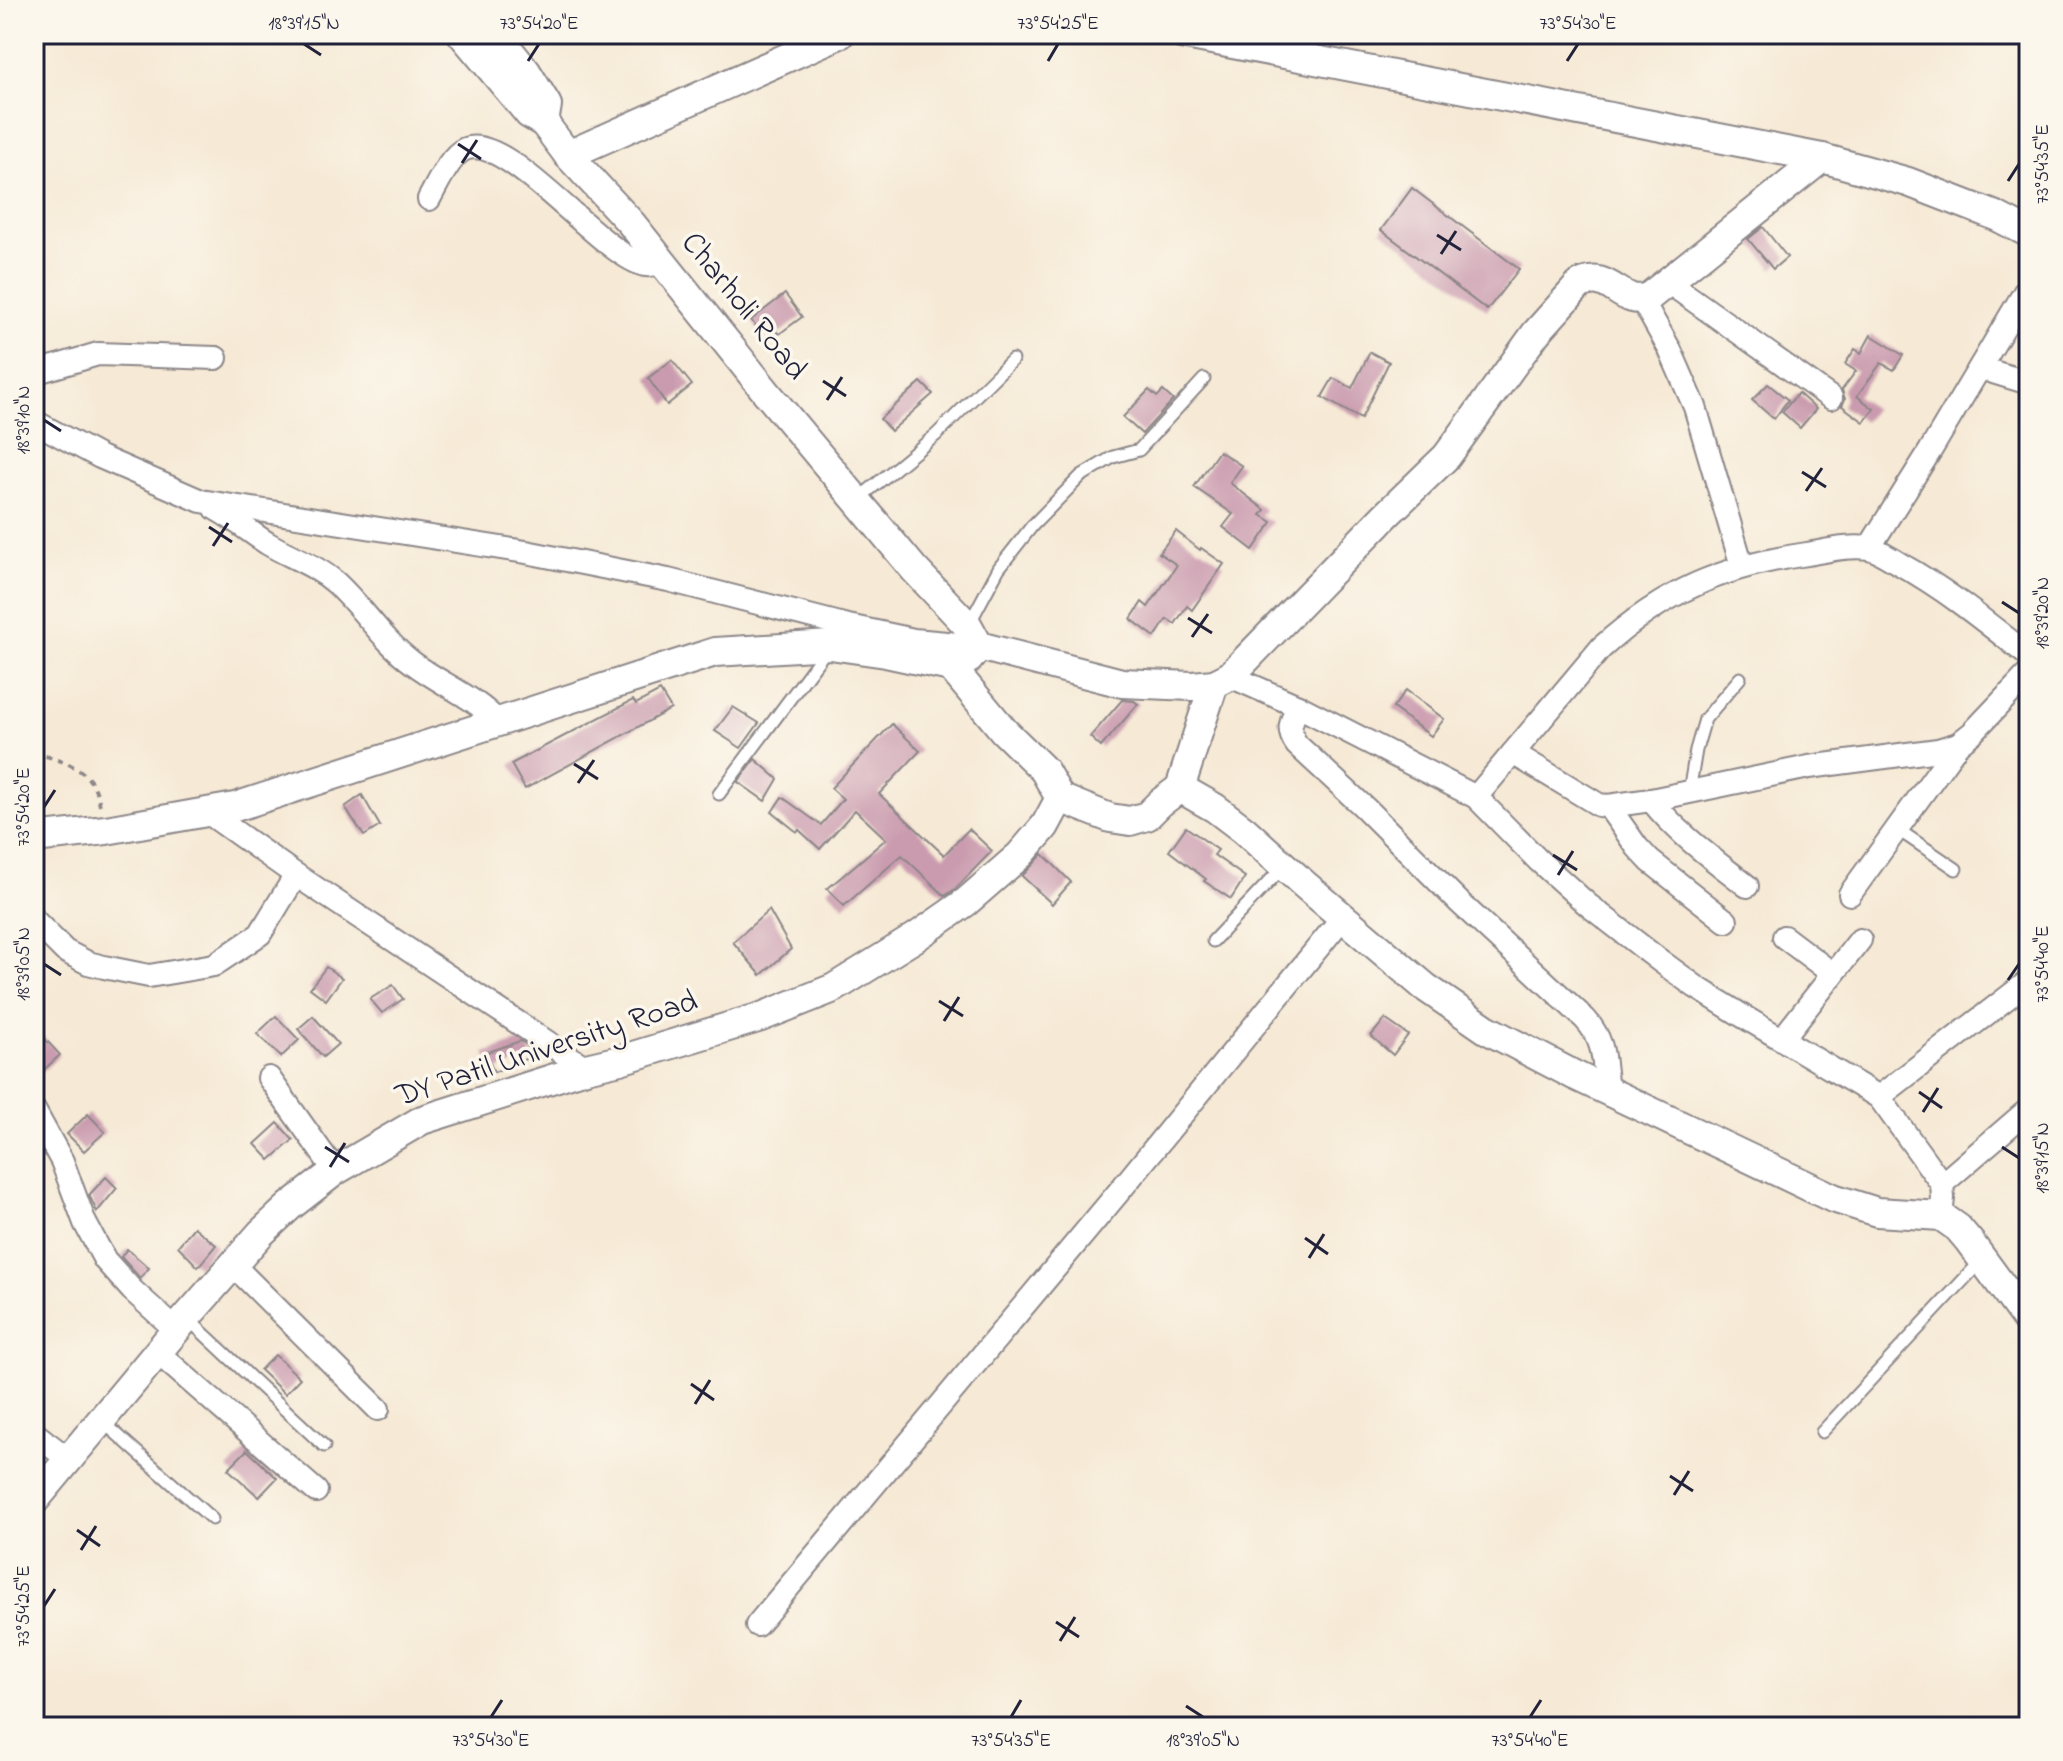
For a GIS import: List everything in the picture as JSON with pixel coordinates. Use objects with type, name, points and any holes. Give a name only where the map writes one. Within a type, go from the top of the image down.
[{"type":"street","name":"Charholi Road","points":[[462,34],[529,114],[544,123],[568,155],[631,223],[856,500],[973,636]]},
{"type":"street","name":"Charholi Road","points":[[496,34],[526,71],[547,105],[544,123]]},
{"type":"street","points":[[568,155],[840,34]]},
{"type":"street","points":[[1181,34],[1822,158],[1908,182],[1996,216],[2029,233]]},
{"type":"street","points":[[429,199],[453,158],[465,149],[487,151],[530,176],[600,237],[633,260],[652,266],[663,262]]},
{"type":"street","points":[[951,667],[1004,731],[1044,770],[1060,798],[1110,818],[1130,821],[1147,816],[1180,788],[1222,680],[1447,456],[1536,333],[1579,285],[1587,280],[1596,280],[1635,300],[1650,296],[1822,158]]},
{"type":"street","points":[[1668,282],[1831,398]]},
{"type":"street","points":[[1869,548],[2029,285]]},
{"type":"street","points":[[1642,300],[1670,350],[1695,407],[1742,566]]},
{"type":"street","points":[[34,373],[98,354],[216,358]]},
{"type":"street","points":[[1980,368],[2029,383]]},
{"type":"street","points":[[34,418],[35,422],[100,457],[233,518],[267,543],[316,569],[334,581],[412,663],[468,696],[499,723]]},
{"type":"street","points":[[201,501],[526,552],[668,580],[914,640],[973,636],[1122,683],[1192,686],[1222,680],[1298,706],[1476,797],[1587,904],[1696,987],[1879,1097],[1942,1184],[1941,1216]]},
{"type":"street","points":[[1476,797],[1601,648],[1623,628],[1677,593],[1742,566],[1839,549],[1869,548],[1916,573],[1955,599],[2029,656]]},
{"type":"street","points":[[34,838],[106,830],[235,807],[715,652],[830,645],[951,667],[969,659],[973,636]]},
{"type":"street","points":[[1850,894],[1958,744],[2029,673]]},
{"type":"street","points":[[1298,706],[1289,726],[1291,737],[1297,745],[1596,1031],[1602,1045],[1607,1091]]},
{"type":"street","points":[[1513,753],[1592,802],[1608,806],[1689,793],[1809,767],[1938,750],[1958,744]]},
{"type":"street","points":[[1180,788],[1215,808],[1244,830],[1425,987],[1475,1022],[1607,1091],[1833,1198],[1877,1212],[1941,1216],[1958,1228],[2029,1323]]},
{"type":"street","name":"DY Patil University Road","points":[[34,1501],[232,1264],[290,1206],[335,1171],[422,1120],[761,1017],[834,988],[966,902],[1020,855],[1045,826],[1060,798]]},
{"type":"street","points":[[1651,800],[1678,831],[1747,886]]},
{"type":"street","points":[[1608,806],[1650,861],[1726,921]]},
{"type":"street","points":[[207,812],[586,1068]]},
{"type":"street","points":[[34,920],[65,951],[104,967],[149,976],[214,965],[260,934],[296,875]]},
{"type":"street","points":[[757,1625],[1122,1188],[1343,917]]},
{"type":"street","points":[[1784,937],[1833,974]]},
{"type":"street","points":[[1782,1039],[1860,940]]},
{"type":"street","points":[[1879,1097],[2029,981]]},
{"type":"street","points":[[269,1078],[335,1171]]},
{"type":"street","points":[[1942,1184],[2029,1109]]},
{"type":"street","points":[[34,1110],[62,1161],[85,1223],[105,1260],[132,1290],[181,1324]]},
{"type":"street","points":[[232,1264],[378,1409]]},
{"type":"street","points":[[157,1352],[316,1491]]},
{"type":"street","points":[[34,1433],[68,1459]]},
{"type":"lane","points":[[856,500],[936,435],[1012,360]]},
{"type":"lane","points":[[973,636],[999,568],[1032,526],[1081,476],[1113,457],[1139,450],[1204,379]]},
{"type":"lane","points":[[719,794],[830,645]]},
{"type":"lane","points":[[1689,793],[1705,719],[1740,678]]},
{"type":"lane","points":[[1897,829],[1956,869]]},
{"type":"lane","points":[[1213,941],[1285,866]]},
{"type":"lane","points":[[1822,1432],[1983,1260]]},
{"type":"lane","points":[[181,1324],[324,1446]]},
{"type":"lane","points":[[101,1420],[212,1519]]},
{"type":"path","points":[[34,753],[60,760],[80,770],[95,788],[106,830]]},
{"type":"building","points":[[1412,188],[1519,269],[1487,310],[1381,230]]},
{"type":"building","points":[[1763,227],[1787,257],[1773,269],[1748,239]]},
{"type":"building","points":[[785,294],[802,317],[779,334],[776,331],[765,339],[751,320]]},
{"type":"building","points":[[1871,335],[1903,355],[1894,370],[1881,363],[1857,396],[1874,409],[1864,422],[1842,406],[1845,399],[1842,390],[1856,371],[1845,364],[1855,349],[1861,353]]},
{"type":"building","points":[[1370,352],[1389,362],[1361,419],[1322,397],[1333,378],[1352,388]]},
{"type":"building","points":[[672,360],[692,385],[667,405],[648,378]]},
{"type":"building","points":[[921,382],[933,394],[891,431],[880,419]]},
{"type":"building","points":[[1768,384],[1788,400],[1774,419],[1752,400]]},
{"type":"building","points":[[1149,390],[1157,397],[1163,391],[1173,400],[1142,434],[1123,417]]},
{"type":"building","points":[[1798,393],[1816,409],[1800,428],[1782,412]]},
{"type":"building","points":[[1219,451],[1242,466],[1230,483],[1265,510],[1261,515],[1272,522],[1253,550],[1223,527],[1233,514],[1194,487]]},
{"type":"building","points":[[1176,531],[1224,564],[1192,610],[1187,606],[1175,624],[1167,619],[1155,637],[1131,619],[1142,602],[1148,607],[1177,565],[1159,553]]},
{"type":"building","points":[[1406,690],[1444,719],[1431,736],[1393,708]]},
{"type":"building","points":[[660,691],[671,709],[525,789],[511,764],[633,700],[636,704]]},
{"type":"building","points":[[1122,700],[1138,704],[1101,747],[1090,737]]},
{"type":"building","points":[[733,707],[759,723],[741,748],[715,731]]},
{"type":"building","points":[[892,724],[920,751],[879,794],[944,855],[969,829],[992,851],[945,896],[902,855],[844,906],[827,889],[886,839],[855,810],[820,849],[772,812],[782,797],[821,825],[843,799],[831,788]]},
{"type":"building","points":[[755,759],[778,779],[765,801],[738,782]]},
{"type":"building","points":[[362,795],[380,826],[364,836],[345,807]]},
{"type":"building","points":[[1186,827],[1218,850],[1214,855],[1245,877],[1231,899],[1169,851]]},
{"type":"building","points":[[1043,854],[1071,882],[1052,904],[1022,876]]},
{"type":"building","points":[[769,910],[791,949],[761,975],[733,942]]},
{"type":"building","points":[[326,967],[342,978],[326,1000],[310,988]]},
{"type":"building","points":[[393,985],[403,999],[382,1013],[370,999]]},
{"type":"building","points":[[276,1016],[299,1040],[281,1057],[257,1034]]},
{"type":"building","points":[[313,1016],[338,1044],[323,1057],[298,1029]]},
{"type":"building","points":[[1385,1019],[1408,1035],[1393,1055],[1371,1036]]},
{"type":"building","points":[[34,1027],[60,1055],[34,1079]]},
{"type":"building","points":[[520,1041],[527,1045],[533,1056],[494,1072],[485,1053]]},
{"type":"building","points":[[88,1114],[105,1132],[84,1151],[67,1134]]},
{"type":"building","points":[[278,1123],[293,1140],[270,1160],[255,1144]]},
{"type":"building","points":[[106,1177],[117,1188],[97,1212],[89,1195]]},
{"type":"building","points":[[194,1227],[216,1245],[198,1267],[178,1246]]},
{"type":"building","points":[[127,1249],[149,1268],[140,1278],[121,1257]]},
{"type":"building","points":[[275,1355],[300,1378],[285,1394],[260,1370]]},
{"type":"building","points":[[247,1450],[277,1478],[259,1497],[228,1469]]}]
